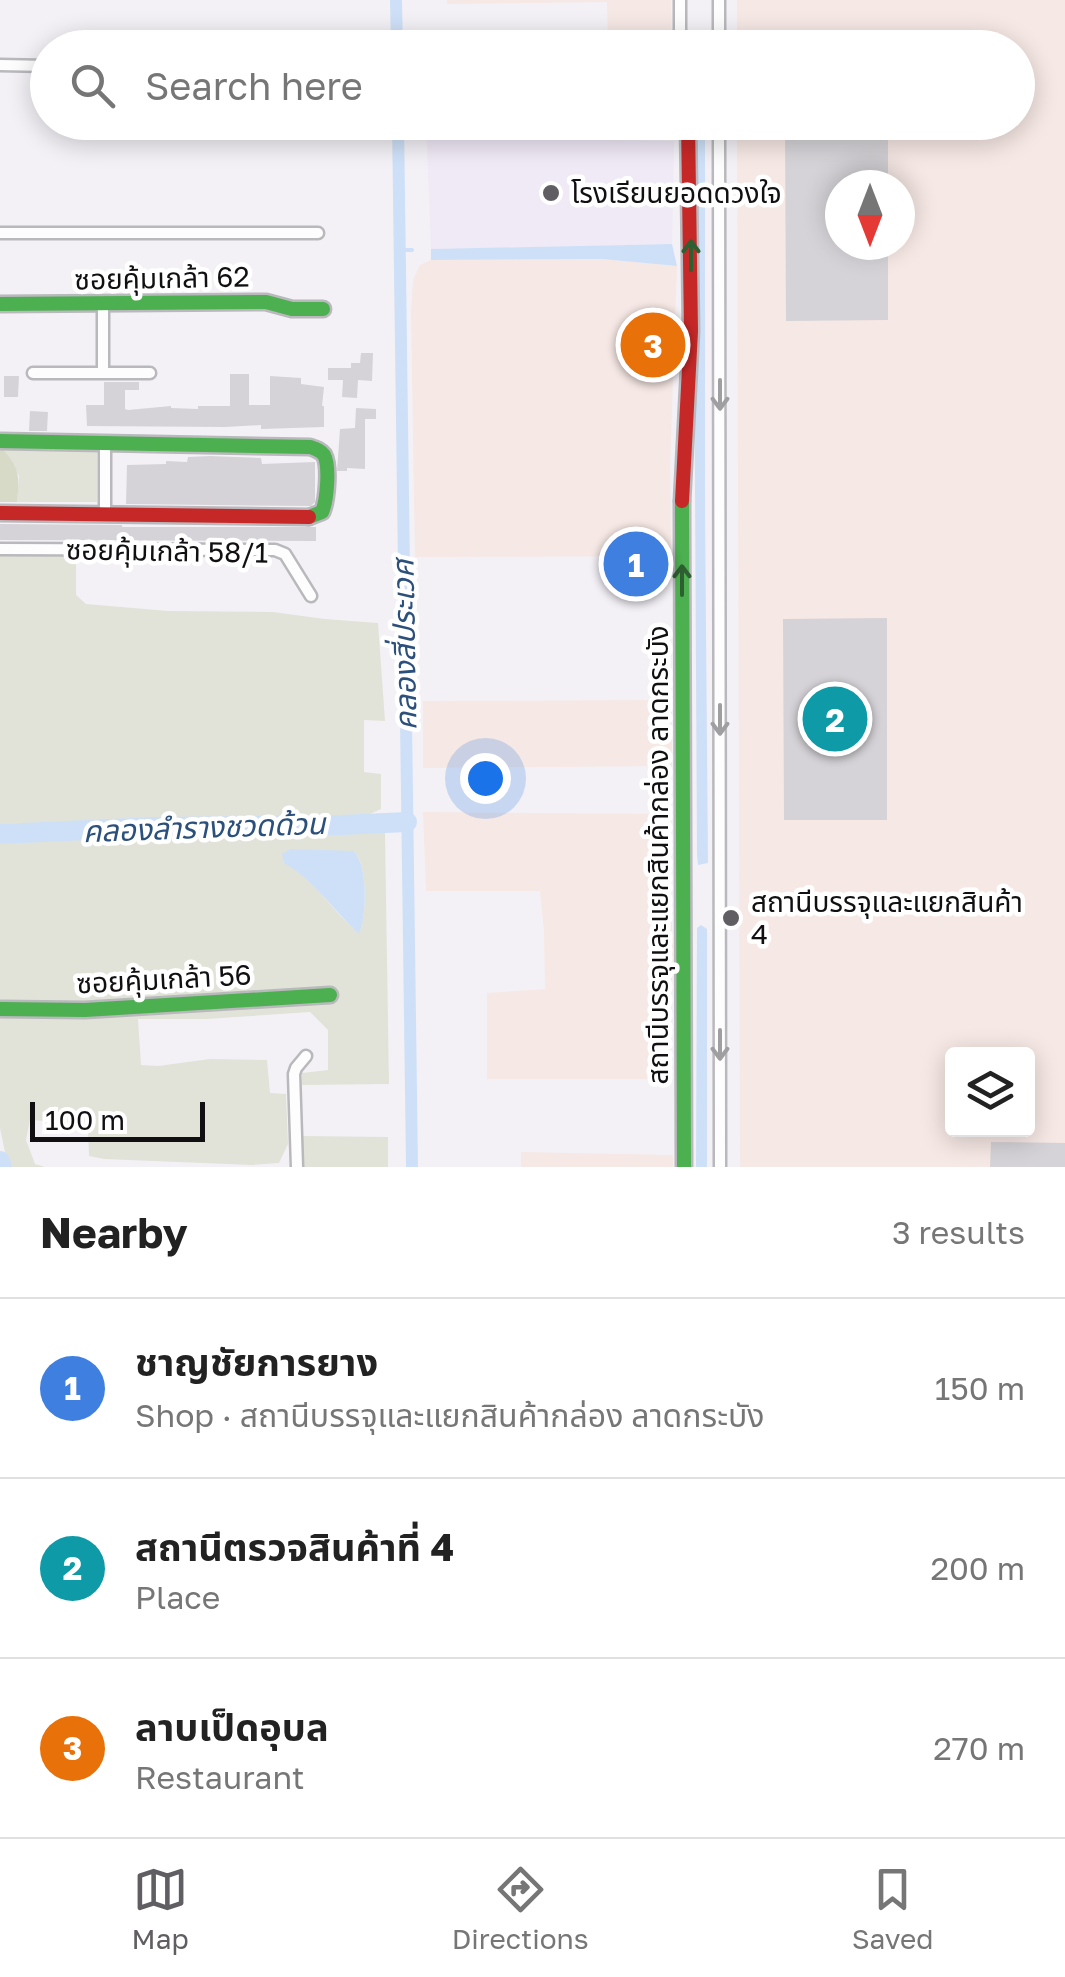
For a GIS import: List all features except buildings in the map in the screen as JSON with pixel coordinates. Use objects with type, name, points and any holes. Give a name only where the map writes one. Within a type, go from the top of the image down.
[{"type":"street","points":[[680,0],[680,30]]},
{"type":"street","points":[[719,0],[719,30]]},
{"type":"street","points":[[0,65],[30,66]]},
{"type":"street","name":"สถานีบรรจุและแยกสินค้ากล่อง ลาดกระบัง","points":[[684,1167],[682,508],[691,330],[688,140]]},
{"type":"street","points":[[719,140],[720,1167]]},
{"type":"street","points":[[0,233],[318,233]]},
{"type":"street","name":"ซอยคุ้มเกล้า 62","points":[[0,304],[266,302],[292,309],[323,308]]},
{"type":"street","points":[[103,304],[103,373]]},
{"type":"street","points":[[33,372],[150,372]]},
{"type":"street","points":[[0,441],[310,447],[321,450],[326,459],[327,502],[322,512],[314,516],[0,513]]},
{"type":"street","points":[[104,513],[105,443]]},
{"type":"street","name":"ซอยคุ้มเกล้า 58/1","points":[[0,548],[275,550],[285,554],[311,596]]},
{"type":"street","name":"ซอยคุ้มเกล้า 56","points":[[0,1009],[85,1010],[330,995]]},
{"type":"street","points":[[297,1167],[294,1074],[306,1056]]},
{"type":"shaded area","points":[[447,0],[671,0],[672,30],[608,30],[607,2],[447,4]]},
{"type":"shaded area","points":[[737,0],[1065,0],[1065,1167],[740,1167],[737,140],[1035,140],[1035,30],[737,30]]},
{"type":"shaded area","name":"โรงเรียนยอดดวงใจ","points":[[427,140],[674,141],[672,244],[431,249]]},
{"type":"shaded area","points":[[602,259],[677,266],[671,556],[415,557],[411,312],[413,280],[420,265],[431,260]]},
{"type":"shaded area","points":[[2,446],[97,449],[97,502],[17,502],[19,476]]},
{"type":"shaded area","points":[[0,555],[76,555],[76,595],[86,604],[168,611],[273,612],[378,623],[385,721],[364,720],[364,772],[381,774],[381,809],[363,817],[0,824]]},
{"type":"shaded area","points":[[672,700],[672,766],[423,768],[423,701]]},
{"type":"shaded area","points":[[423,812],[666,814],[673,946],[670,1079],[487,1079],[487,993],[545,989],[540,891],[426,891]]},
{"type":"shaded area","points":[[373,828],[385,833],[389,1084],[302,1085],[302,1073],[328,1070],[328,1030],[310,1012],[138,1019],[141,1065],[210,1059],[267,1060],[270,1093],[286,1094],[288,1144],[279,1163],[104,1159],[89,1156],[88,1128],[30,1120],[26,1140],[35,1164],[45,1167],[8,1167],[0,1128],[0,839]],"holes":[[[354,851],[365,890],[359,933],[303,874]]]},
{"type":"shaded area","points":[[303,1136],[388,1137],[388,1167],[303,1167]]},
{"type":"shaded area","points":[[521,1152],[673,1155],[673,1167],[521,1167]]},
{"type":"green space","points":[[0,445],[17,472],[17,502],[0,502]]},
{"type":"water","points":[[693,140],[705,140],[708,863],[698,865]]},
{"type":"water","points":[[672,244],[677,266],[602,259],[431,260],[431,249]]},
{"type":"water","points":[[290,849],[354,851],[362,868],[365,891],[359,934],[314,887],[284,863],[282,854]]},
{"type":"water","points":[[701,925],[707,929],[707,1167],[696,1167],[697,928]]},
{"type":"waterway","name":"คลองสี่ประเวศ","points":[[396,0],[397,30]]},
{"type":"waterway","name":"คลองสี่ประเวศ","points":[[398,140],[412,1167]]},
{"type":"waterway","points":[[400,250],[412,250]]},
{"type":"waterway","name":"คลองลำรางชวดด้วน","points":[[0,834],[407,822]]},
{"type":"waterway","name":"คลองลำรางชวดด้วน","points":[[0,1161],[2,1167]]},
{"type":"traffic: fast","points":[[0,304],[266,302],[292,309],[323,309]]},
{"type":"traffic: fast","points":[[0,441],[310,447],[324,455],[327,475],[322,512],[309,517]]},
{"type":"traffic: fast","points":[[682,501],[684,1167]]},
{"type":"traffic: fast","points":[[0,1009],[85,1010],[330,995]]},
{"type":"traffic: jam","points":[[682,501],[691,331],[688,140]]},
{"type":"traffic: jam","points":[[0,513],[309,517]]},
{"type":"place","name":"โรงเรียนยอดดวงใจ","points":[[551,193]]},
{"type":"place","name":"ลาบเป็ดอุบล","points":[[653,345]]},
{"type":"place","name":"ชาญชัยการยาง","points":[[636,564]]},
{"type":"place","name":"สถานีตรวจสินค้าที่ 4","points":[[835,719]]},
{"type":"place","name":"สถานีบรรจุและแยกสินค้า 4","points":[[731,918]]}]
